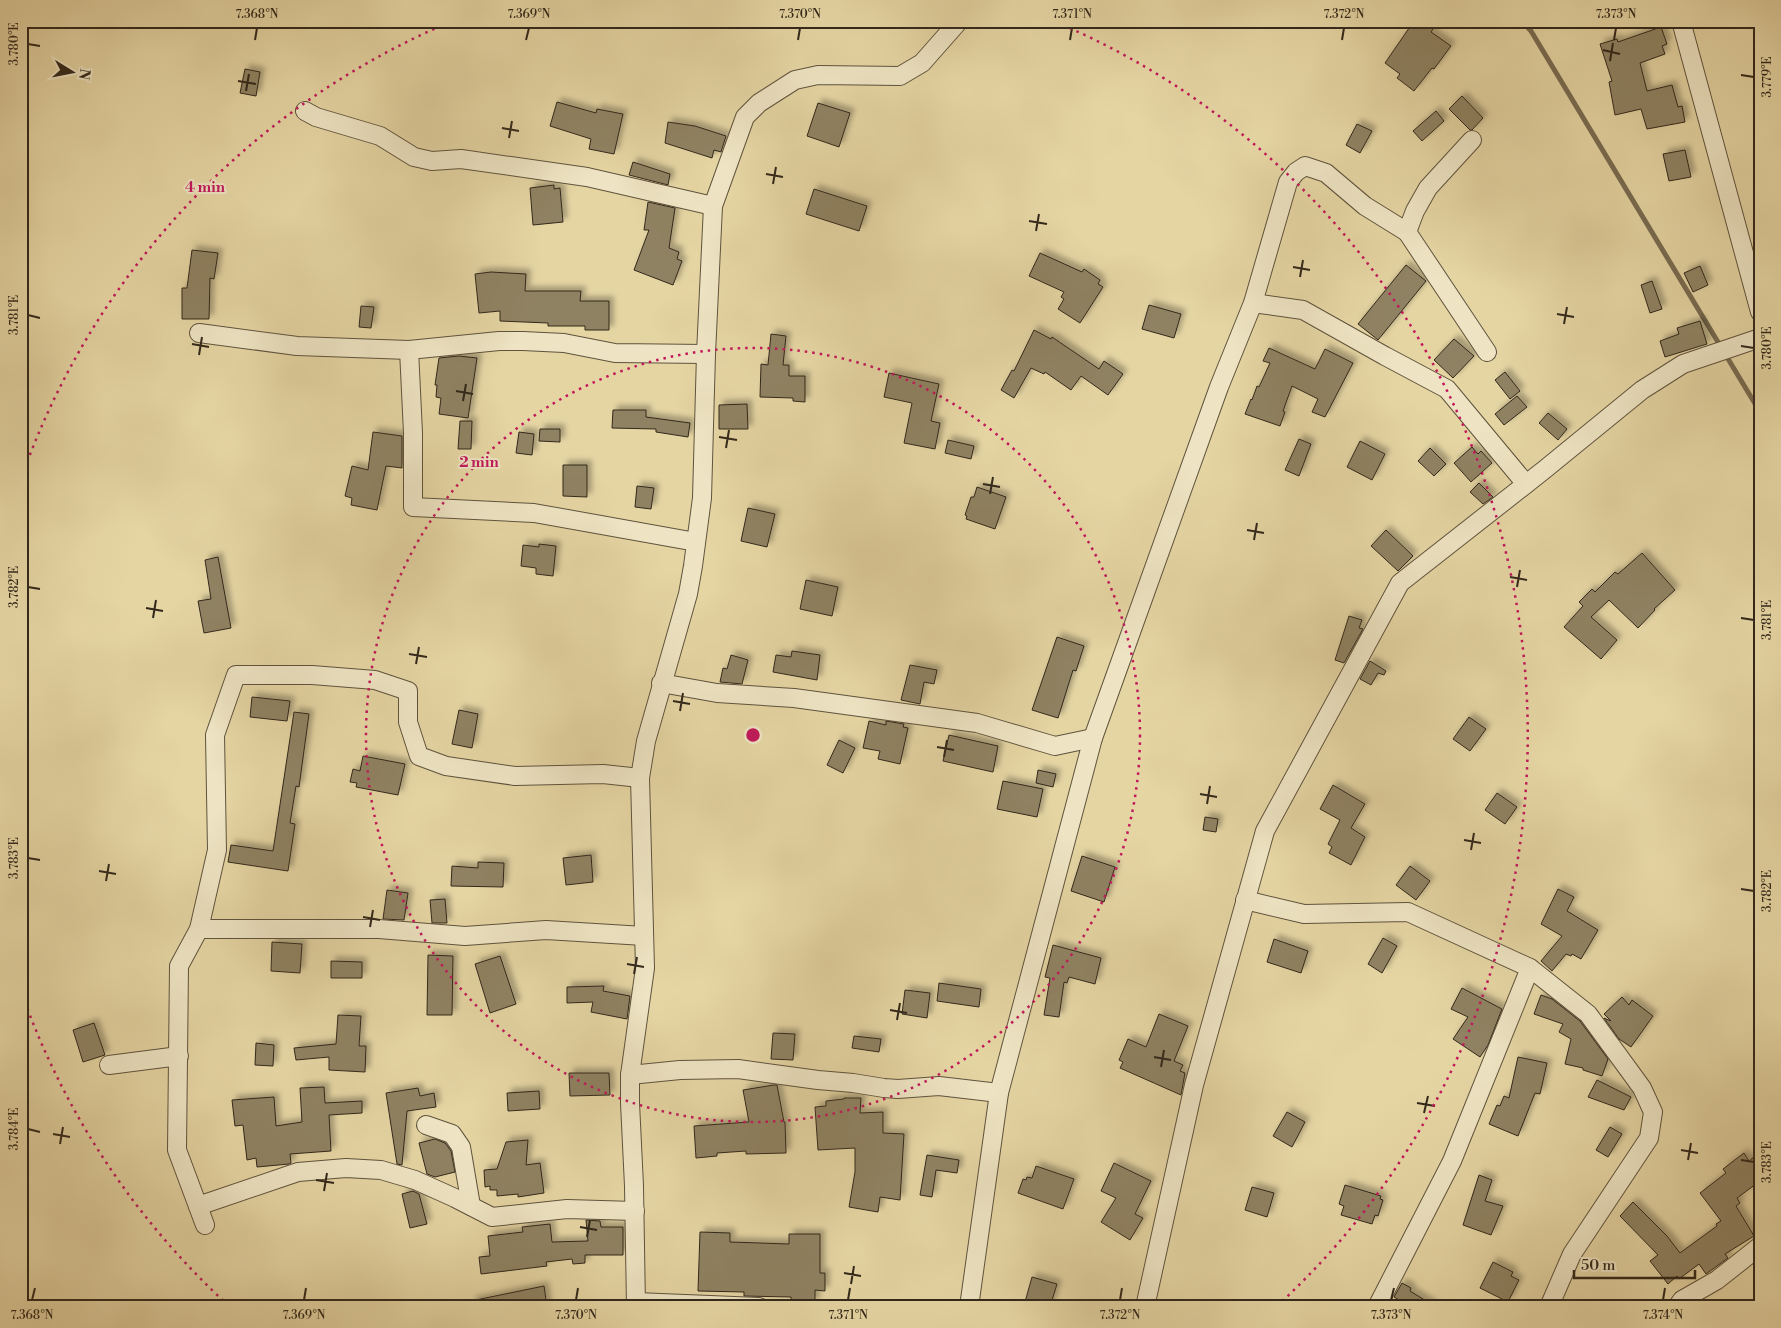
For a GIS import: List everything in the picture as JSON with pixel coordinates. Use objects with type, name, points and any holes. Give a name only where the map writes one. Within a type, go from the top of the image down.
[{"type":"street","points":[[759,1307],[636,1304],[630,1075],[645,968],[640,778],[646,741],[688,594],[702,498],[713,206],[745,116],[759,103],[794,80],[802,78],[818,75],[900,76],[922,63],[958,21]]},
{"type":"street","points":[[1681,21],[1754,261],[1760,312]]},
{"type":"street","points":[[305,111],[380,136],[414,157],[432,161],[461,159],[587,177],[713,206]]},
{"type":"street","points":[[1406,232],[1428,188],[1472,140]]},
{"type":"street","points":[[969,1307],[999,1093],[1093,738],[1219,386],[1252,304],[1288,182],[1296,172],[1305,166],[1326,173],[1365,206],[1406,232],[1487,352]]},
{"type":"street","points":[[1252,304],[1303,310],[1446,389],[1526,484]]},
{"type":"street","points":[[199,333],[297,346],[409,350],[499,341],[523,341],[564,344],[615,353],[706,354]]},
{"type":"street","points":[[1145,1307],[1194,1085],[1265,831],[1400,583],[1642,390],[1683,364],[1760,338]]},
{"type":"street","points":[[409,350],[413,433],[412,507],[534,513],[696,542]]},
{"type":"street","points":[[205,1224],[178,1150],[179,966],[199,929],[217,850],[215,735],[236,675],[312,675],[375,680],[408,691],[408,722],[419,756],[446,766],[515,776],[603,774],[640,778]]},
{"type":"street","points":[[662,683],[717,693],[802,699],[977,723],[1055,746],[1093,738]]},
{"type":"street","points":[[1246,900],[1304,914],[1408,912],[1530,968],[1588,1014],[1642,1088],[1653,1112],[1650,1138],[1572,1254],[1549,1307]]},
{"type":"street","points":[[199,929],[379,929],[465,936],[546,930],[644,936]]},
{"type":"street","points":[[1377,1307],[1452,1161],[1530,968]]},
{"type":"street","points":[[109,1065],[179,1056]]},
{"type":"street","points":[[630,1075],[680,1070],[738,1069],[884,1088],[898,1089],[939,1086],[999,1093]]},
{"type":"street","points":[[426,1125],[452,1134],[461,1147],[471,1206]]},
{"type":"street","points":[[198,1206],[298,1172],[346,1168],[382,1170],[415,1180],[492,1217],[567,1209],[635,1211]]},
{"type":"street","points":[[1677,1307],[1682,1300],[1717,1280],[1760,1246]]},
{"type":"building","points":[[1414,21],[1422,21],[1433,29],[1431,32],[1451,46],[1414,91],[1397,78],[1400,74],[1385,63]]},
{"type":"building","points":[[1661,27],[1667,44],[1662,46],[1665,54],[1640,63],[1647,91],[1672,85],[1678,107],[1682,106],[1685,122],[1647,129],[1641,109],[1615,115],[1609,82],[1612,81],[1600,44],[1617,39],[1618,42]]},
{"type":"building","points":[[245,69],[260,72],[256,96],[240,93]]},
{"type":"building","points":[[1462,96],[1483,118],[1472,130],[1449,109]]},
{"type":"building","points":[[557,102],[596,113],[597,109],[623,114],[614,154],[589,149],[591,139],[550,126]]},
{"type":"building","points":[[818,103],[850,113],[839,147],[807,136]]},
{"type":"building","points":[[1436,111],[1444,121],[1422,141],[1413,131]]},
{"type":"building","points":[[668,122],[695,126],[726,136],[721,152],[714,150],[712,158],[665,143]]},
{"type":"building","points":[[1357,124],[1372,131],[1360,153],[1346,145]]},
{"type":"building","points":[[1685,150],[1691,177],[1669,181],[1663,154]]},
{"type":"building","points":[[633,162],[670,174],[668,185],[629,175]]},
{"type":"building","points":[[554,185],[554,189],[560,188],[563,222],[533,225],[530,188]]},
{"type":"building","points":[[814,189],[867,206],[859,231],[806,214]]},
{"type":"building","points":[[648,202],[675,208],[669,248],[679,252],[677,259],[682,261],[673,285],[634,270],[649,230],[644,230]]},
{"type":"building","points":[[192,250],[218,253],[214,279],[210,278],[209,319],[182,319],[182,288],[187,288]]},
{"type":"building","points":[[1040,253],[1082,272],[1084,269],[1100,280],[1098,284],[1103,287],[1080,323],[1058,309],[1064,299],[1061,297],[1064,292],[1029,276]]},
{"type":"building","points":[[1406,265],[1426,281],[1378,340],[1358,324]]},
{"type":"building","points":[[1700,266],[1708,285],[1693,292],[1684,273]]},
{"type":"building","points":[[491,272],[526,274],[525,291],[581,291],[580,301],[609,301],[609,330],[585,330],[585,326],[548,326],[548,323],[500,321],[500,311],[479,313],[475,274]]},
{"type":"building","points":[[1652,281],[1662,309],[1650,313],[1641,285]]},
{"type":"building","points":[[1149,305],[1181,314],[1174,338],[1142,329]]},
{"type":"building","points":[[361,306],[374,307],[371,328],[359,327]]},
{"type":"building","points":[[1700,321],[1707,344],[1665,357],[1660,341],[1679,334],[1677,328]]},
{"type":"building","points":[[1034,330],[1051,339],[1052,337],[1099,369],[1104,361],[1123,374],[1108,395],[1081,376],[1071,390],[1045,372],[1044,374],[1031,368],[1014,398],[1001,390],[1012,370],[1014,371]]},
{"type":"building","points":[[771,334],[786,336],[783,365],[789,365],[789,376],[805,376],[805,402],[793,401],[793,398],[760,397],[761,364],[768,365]]},
{"type":"building","points":[[1454,339],[1474,356],[1453,378],[1434,360]]},
{"type":"building","points":[[1269,348],[1315,369],[1325,349],[1353,363],[1325,417],[1312,412],[1318,399],[1292,386],[1280,426],[1245,414],[1257,386],[1259,387],[1270,363],[1263,361]]},
{"type":"building","points":[[459,356],[477,358],[468,418],[439,414],[441,398],[436,397],[437,385],[435,385],[439,358]]},
{"type":"building","points":[[1505,372],[1520,391],[1510,399],[1495,380]]},
{"type":"building","points":[[889,373],[939,384],[931,421],[940,423],[935,449],[904,443],[912,403],[884,397]]},
{"type":"building","points":[[1517,396],[1527,407],[1504,425],[1495,414]]},
{"type":"building","points":[[747,404],[748,429],[719,429],[719,405]]},
{"type":"building","points":[[613,410],[646,410],[646,417],[690,423],[688,437],[656,432],[656,429],[612,428]]},
{"type":"building","points":[[1548,413],[1567,429],[1558,440],[1539,423]]},
{"type":"building","points":[[460,421],[472,421],[471,449],[458,449]]},
{"type":"building","points":[[540,429],[560,429],[560,442],[539,441]]},
{"type":"building","points":[[373,432],[402,436],[402,468],[386,466],[377,510],[351,505],[352,498],[345,496],[352,466],[368,470]]},
{"type":"building","points":[[519,432],[534,434],[532,455],[516,453]]},
{"type":"building","points":[[1299,439],[1311,444],[1299,476],[1285,470]]},
{"type":"building","points":[[948,440],[974,446],[971,459],[945,453]]},
{"type":"building","points":[[1360,441],[1385,454],[1372,480],[1347,467]]},
{"type":"building","points":[[1472,447],[1478,454],[1481,451],[1492,463],[1471,482],[1454,463]]},
{"type":"building","points":[[1430,448],[1446,464],[1434,476],[1418,461]]},
{"type":"building","points":[[563,465],[587,465],[587,497],[563,496]]},
{"type":"building","points":[[1479,483],[1493,497],[1483,504],[1470,492]]},
{"type":"building","points":[[637,486],[654,488],[651,509],[635,507]]},
{"type":"building","points":[[977,487],[1006,497],[995,529],[966,519],[967,516],[965,515],[971,497],[974,497]]},
{"type":"building","points":[[748,508],[775,514],[767,547],[741,541]]},
{"type":"building","points":[[1386,530],[1413,556],[1398,571],[1371,546]]},
{"type":"building","points":[[539,544],[556,546],[553,576],[536,574],[536,568],[521,566],[523,545],[539,547]]},
{"type":"building","points":[[1642,553],[1675,590],[1654,609],[1638,628],[1609,600],[1591,617],[1617,640],[1601,659],[1564,627],[1583,606],[1579,602],[1592,589],[1595,592],[1615,572],[1618,574]]},
{"type":"building","points":[[218,557],[231,628],[204,633],[198,601],[211,599],[205,560]]},
{"type":"building","points":[[806,580],[838,587],[832,616],[800,609]]},
{"type":"building","points":[[1349,616],[1362,620],[1359,628],[1363,629],[1344,663],[1335,660]]},
{"type":"building","points":[[1057,637],[1084,646],[1076,671],[1073,670],[1058,718],[1032,710]]},
{"type":"building","points":[[792,651],[820,655],[817,680],[773,672],[776,655],[791,657]]},
{"type":"building","points":[[731,655],[748,660],[742,684],[720,682],[723,668],[727,669]]},
{"type":"building","points":[[1370,661],[1386,671],[1384,675],[1378,673],[1371,685],[1360,679]]},
{"type":"building","points":[[910,665],[937,670],[934,684],[924,682],[920,704],[901,700]]},
{"type":"building","points":[[252,697],[290,701],[287,721],[250,717]]},
{"type":"building","points":[[459,710],[478,714],[472,748],[452,744]]},
{"type":"building","points":[[294,712],[309,714],[299,787],[296,786],[290,823],[295,824],[288,871],[228,862],[231,845],[273,851]]},
{"type":"building","points":[[1469,717],[1486,729],[1470,751],[1453,739]]},
{"type":"building","points":[[869,721],[886,725],[886,721],[904,724],[903,727],[908,728],[900,764],[878,759],[880,751],[863,748]]},
{"type":"building","points":[[949,735],[998,746],[993,772],[943,761]]},
{"type":"building","points":[[839,740],[855,748],[843,773],[827,765]]},
{"type":"building","points":[[363,756],[405,764],[398,795],[356,787],[357,783],[350,782],[353,769],[360,771]]},
{"type":"building","points":[[1038,770],[1056,774],[1053,787],[1036,783]]},
{"type":"building","points":[[1003,781],[1043,789],[1037,817],[997,809]]},
{"type":"building","points":[[1333,785],[1365,804],[1351,828],[1365,837],[1351,865],[1329,853],[1332,847],[1328,844],[1340,820],[1320,809]]},
{"type":"building","points":[[1497,793],[1517,807],[1505,824],[1485,810]]},
{"type":"building","points":[[1205,817],[1218,819],[1216,832],[1203,830]]},
{"type":"building","points":[[591,855],[593,882],[566,885],[563,858]]},
{"type":"building","points":[[1082,856],[1115,867],[1104,902],[1071,891]]},
{"type":"building","points":[[478,862],[504,863],[503,887],[451,886],[452,866],[478,868]]},
{"type":"building","points":[[1410,866],[1430,881],[1416,900],[1396,885]]},
{"type":"building","points":[[1558,889],[1574,897],[1567,911],[1598,930],[1581,959],[1572,954],[1571,956],[1566,954],[1552,971],[1541,961],[1562,936],[1541,924]]},
{"type":"building","points":[[387,890],[408,893],[404,920],[383,919]]},
{"type":"building","points":[[445,899],[447,923],[432,923],[430,900]]},
{"type":"building","points":[[1383,938],[1397,946],[1382,973],[1368,964]]},
{"type":"building","points":[[1274,939],[1308,951],[1301,973],[1267,962]]},
{"type":"building","points":[[272,942],[302,944],[300,973],[271,971]]},
{"type":"building","points":[[1053,945],[1101,958],[1095,984],[1069,977],[1067,983],[1064,982],[1059,1017],[1044,1015],[1050,978],[1045,977]]},
{"type":"building","points":[[428,955],[453,956],[452,1015],[427,1015]]},
{"type":"building","points":[[500,956],[516,1004],[490,1013],[475,964]]},
{"type":"building","points":[[331,961],[362,962],[362,978],[331,978]]},
{"type":"building","points":[[939,983],[981,989],[979,1007],[937,1001]]},
{"type":"building","points":[[604,986],[603,991],[630,996],[627,1019],[591,1012],[593,1002],[567,1003],[567,987]]},
{"type":"building","points":[[1462,988],[1502,1009],[1488,1045],[1480,1057],[1453,1039],[1468,1017],[1451,1009]]},
{"type":"building","points":[[905,990],[930,993],[927,1018],[902,1014]]},
{"type":"building","points":[[1541,995],[1552,999],[1580,1021],[1608,1059],[1602,1076],[1583,1070],[1583,1068],[1565,1064],[1571,1039],[1559,1032],[1563,1024],[1534,1014]]},
{"type":"building","points":[[1622,997],[1629,1005],[1632,1000],[1653,1016],[1631,1047],[1619,1039],[1604,1018],[1611,1021],[1604,1014]]},
{"type":"building","points":[[1159,1014],[1188,1026],[1174,1061],[1183,1065],[1180,1071],[1185,1073],[1181,1095],[1120,1068],[1123,1062],[1119,1060],[1128,1039],[1146,1047]]},
{"type":"building","points":[[338,1015],[361,1016],[359,1046],[366,1046],[365,1072],[329,1070],[329,1057],[296,1060],[294,1048],[336,1044]]},
{"type":"building","points":[[94,1023],[105,1055],[83,1062],[73,1030]]},
{"type":"building","points":[[773,1033],[795,1034],[793,1060],[771,1059]]},
{"type":"building","points":[[854,1036],[881,1039],[879,1052],[852,1048]]},
{"type":"building","points":[[256,1043],[274,1045],[273,1066],[255,1065]]},
{"type":"building","points":[[1518,1057],[1547,1063],[1540,1094],[1535,1093],[1518,1136],[1489,1124],[1497,1105],[1500,1106],[1504,1096],[1509,1098]]},
{"type":"building","points":[[569,1073],[609,1073],[610,1095],[570,1096]]},
{"type":"building","points":[[1597,1080],[1631,1097],[1624,1110],[1588,1097]]},
{"type":"building","points":[[777,1085],[785,1122],[786,1153],[746,1154],[746,1151],[717,1153],[717,1156],[696,1158],[694,1126],[749,1122],[743,1090]]},
{"type":"building","points":[[324,1087],[325,1103],[362,1101],[362,1113],[329,1115],[331,1151],[290,1154],[291,1163],[289,1164],[257,1167],[256,1158],[247,1160],[243,1125],[235,1126],[232,1100],[274,1097],[276,1126],[302,1122],[300,1088]]},
{"type":"building","points":[[418,1088],[420,1096],[434,1093],[436,1107],[407,1111],[402,1165],[397,1164],[386,1093]]},
{"type":"building","points":[[539,1091],[540,1109],[508,1111],[507,1093]]},
{"type":"building","points":[[861,1098],[860,1113],[883,1112],[883,1133],[904,1134],[900,1200],[880,1197],[878,1212],[849,1207],[855,1172],[855,1148],[818,1150],[815,1107],[826,1106],[826,1101]]},
{"type":"building","points":[[1287,1112],[1305,1122],[1292,1147],[1273,1136]]},
{"type":"building","points":[[1610,1127],[1622,1134],[1608,1157],[1596,1150]]},
{"type":"building","points":[[435,1139],[445,1143],[451,1151],[455,1172],[435,1177],[427,1174],[419,1143]]},
{"type":"building","points":[[528,1140],[526,1165],[540,1163],[544,1193],[518,1197],[518,1194],[497,1196],[497,1190],[490,1190],[490,1186],[485,1187],[484,1170],[497,1169],[506,1142]]},
{"type":"building","points":[[1760,1152],[1760,1181],[1737,1198],[1740,1203],[1736,1206],[1754,1236],[1725,1254],[1728,1258],[1706,1274],[1699,1264],[1679,1279],[1677,1276],[1668,1284],[1650,1261],[1658,1255],[1620,1216],[1633,1202],[1667,1236],[1680,1253],[1721,1221],[1700,1193],[1726,1173],[1723,1169],[1744,1153],[1749,1161]]},
{"type":"building","points":[[927,1155],[959,1160],[957,1173],[936,1170],[932,1197],[920,1195]]},
{"type":"building","points":[[1114,1163],[1151,1181],[1135,1214],[1143,1218],[1130,1240],[1101,1222],[1116,1198],[1101,1191]]},
{"type":"building","points":[[1036,1166],[1074,1179],[1063,1209],[1018,1193],[1023,1179],[1026,1180],[1027,1177],[1032,1178]]},
{"type":"building","points":[[1479,1175],[1492,1180],[1485,1201],[1503,1206],[1491,1235],[1463,1225]]},
{"type":"building","points":[[1345,1185],[1381,1196],[1380,1199],[1383,1200],[1378,1216],[1375,1215],[1372,1224],[1341,1215],[1344,1206],[1339,1204]]},
{"type":"building","points":[[1252,1187],[1274,1193],[1267,1217],[1245,1210]]},
{"type":"building","points":[[413,1191],[419,1194],[427,1224],[410,1228],[402,1194]]},
{"type":"building","points":[[586,1220],[600,1221],[601,1227],[623,1227],[623,1255],[585,1255],[585,1263],[573,1264],[572,1259],[546,1262],[547,1266],[481,1274],[479,1257],[490,1256],[488,1236],[523,1232],[522,1227],[550,1224],[552,1242],[588,1241]]},
{"type":"building","points":[[700,1232],[730,1233],[730,1242],[789,1244],[789,1234],[820,1234],[820,1273],[825,1273],[825,1291],[815,1290],[815,1303],[791,1302],[791,1297],[744,1296],[744,1292],[698,1291]]},
{"type":"building","points":[[1493,1262],[1513,1272],[1511,1276],[1519,1280],[1508,1302],[1480,1288]]},
{"type":"building","points":[[1032,1277],[1057,1284],[1050,1307],[1040,1307],[1025,1302]]},
{"type":"building","points":[[1402,1283],[1411,1288],[1410,1291],[1436,1307],[1410,1307],[1394,1297]]},
{"type":"building","points":[[544,1286],[547,1307],[472,1307],[471,1301]]},
{"type":"waterway","points":[[1522,21],[1531,31],[1760,412]]}]
